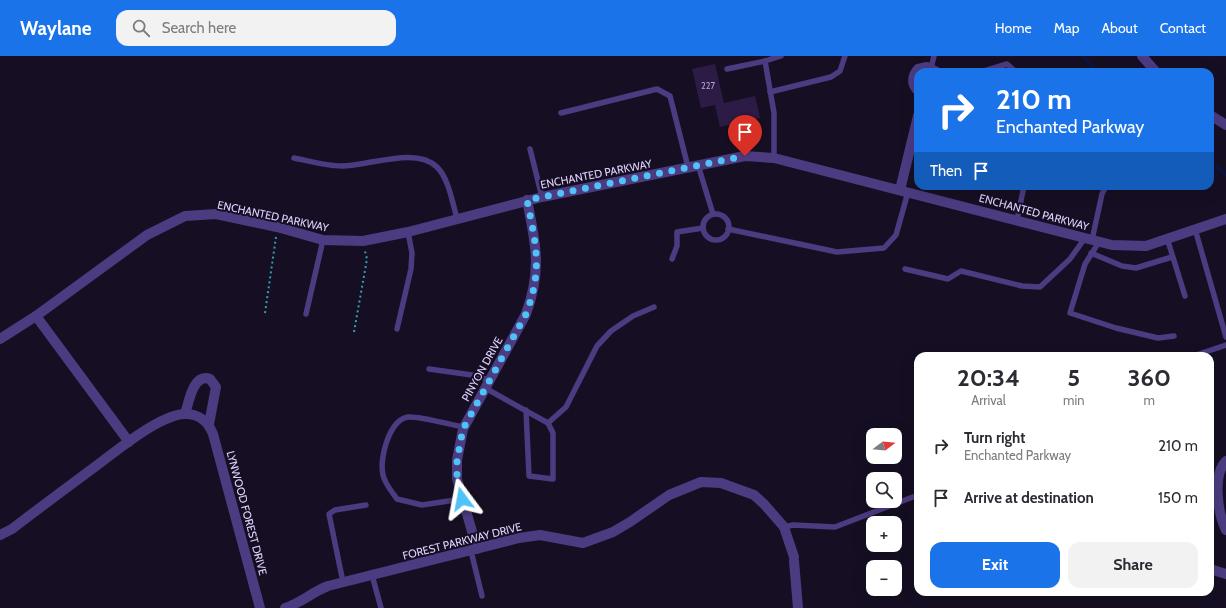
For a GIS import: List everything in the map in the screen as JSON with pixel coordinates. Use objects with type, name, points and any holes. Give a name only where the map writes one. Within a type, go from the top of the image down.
[{"type":"street","points":[[1142,56],[1152,68]]},
{"type":"street","points":[[1214,118],[1226,126]]},
{"type":"street","points":[[904,191],[914,137]]},
{"type":"street","name":"ENCHANTED PARKWAY","points":[[0,339],[36,316],[147,235],[185,216],[216,214],[277,227],[323,240],[363,242],[408,232],[527,200],[745,156],[774,158],[1112,245],[1146,246],[1226,219]]},
{"type":"street","name":"PINYON DRIVE","points":[[474,550],[457,480],[457,460],[464,427],[526,314],[532,298],[537,270],[537,250],[527,200]]},
{"type":"street","points":[[36,316],[129,442]]},
{"type":"street","name":"LYNWOOD FOREST DRIVE","points":[[185,414],[197,381],[204,378],[210,378],[216,388],[210,424],[260,608]]},
{"type":"street","points":[[0,535],[12,529],[129,442],[174,416],[185,414],[203,418],[210,424]]},
{"type":"street","points":[[1226,461],[1218,477],[1217,494],[1226,530]]},
{"type":"street","name":"FOREST PARKWAY DRIVE","points":[[285,608],[303,601],[318,590],[343,582],[519,538],[540,536],[583,543],[613,532],[669,495],[701,482],[721,483],[754,495],[770,510],[784,527],[794,559],[798,608]]},
{"type":"street","points":[[1214,570],[1226,574]]},
{"type":"lane","points":[[727,69],[781,56]]},
{"type":"lane","points":[[770,92],[831,78],[840,71],[845,56]]},
{"type":"lane","points":[[934,56],[934,68]]},
{"type":"lane","points":[[765,61],[774,113],[774,158]]},
{"type":"lane","points":[[994,68],[1007,64],[1012,68]]},
{"type":"lane","points":[[561,113],[657,89],[670,96],[693,166],[713,214]]},
{"type":"lane","points":[[530,149],[542,197]]},
{"type":"lane","points":[[294,158],[342,166],[412,157],[426,159],[437,168],[445,181],[457,218]]},
{"type":"lane","points":[[1017,220],[1023,190]]},
{"type":"lane","points":[[1104,190],[1092,240],[1091,253],[1085,264],[1070,313],[1116,328],[1158,338],[1174,336]]},
{"type":"lane","points":[[728,229],[837,252],[884,248],[896,236],[904,191]]},
{"type":"lane","points":[[713,214],[719,214],[726,219],[728,229],[724,237],[716,240],[706,236],[703,228],[705,220],[713,214]]},
{"type":"lane","points":[[672,259],[678,232],[703,228]]},
{"type":"lane","points":[[1195,229],[1226,337]]},
{"type":"lane","points":[[397,329],[411,269],[412,253],[408,232]]},
{"type":"lane","points":[[1167,238],[1185,296]]},
{"type":"lane","points":[[306,314],[323,240]]},
{"type":"lane","points":[[905,268],[948,279],[961,271],[1022,286],[1040,287],[1092,240]]},
{"type":"lane","points":[[1091,253],[1122,266],[1136,268],[1172,257]]},
{"type":"lane","points":[[548,423],[566,407],[597,346],[611,331],[633,316],[654,307]]},
{"type":"lane","points":[[1205,352],[1226,345]]},
{"type":"lane","points":[[429,369],[472,375],[548,423],[553,433],[553,479],[529,476],[526,410]]},
{"type":"lane","points":[[462,499],[422,505],[397,499],[383,477],[382,468],[387,438],[399,421],[408,417],[464,427]]},
{"type":"lane","points":[[784,527],[793,525],[835,527],[914,497]]},
{"type":"lane","points":[[343,582],[329,514],[335,510],[366,505]]},
{"type":"lane","points":[[474,550],[482,596]]},
{"type":"lane","points":[[372,575],[381,608]]},
{"type":"path","points":[[265,313],[277,227]]},
{"type":"path","points":[[354,332],[367,259],[363,242]]},
{"type":"building","points":[[715,64],[724,103],[755,96],[760,118],[720,127],[715,105],[701,108],[692,69]]},
{"type":"waterway","points":[[1083,56],[1094,68]]},
{"type":"waterway","points":[[1214,164],[1226,175]]},
{"type":"route","points":[[462,499],[457,480],[457,460],[463,429],[526,314],[532,298],[537,270],[537,250],[527,200],[745,156]]}]
